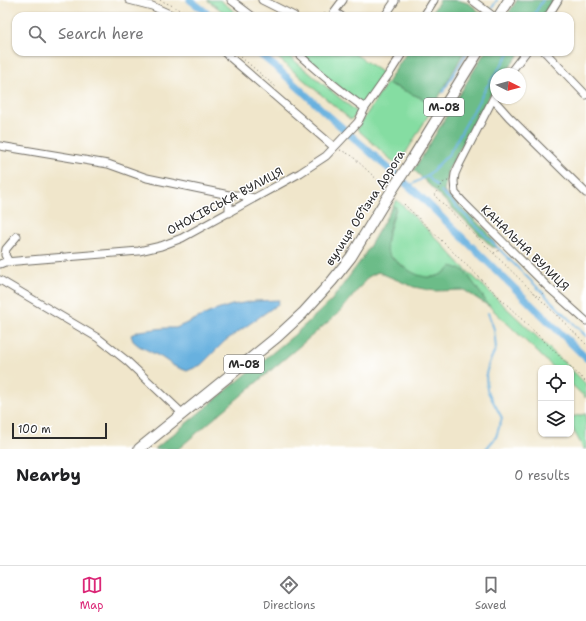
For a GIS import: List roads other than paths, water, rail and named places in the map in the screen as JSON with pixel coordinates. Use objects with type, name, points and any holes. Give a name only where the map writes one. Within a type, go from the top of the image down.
[{"type":"highway","points":[[502,12],[509,0]]},
{"type":"highway","name":"вулиця Обʼїзна Дорога","points":[[139,449],[277,337],[311,306],[351,257],[476,56]]},
{"type":"street","points":[[129,0],[152,6],[165,12]]},
{"type":"street","points":[[230,0],[246,12]]},
{"type":"street","points":[[262,0],[286,12]]},
{"type":"street","points":[[334,12],[343,0]]},
{"type":"street","points":[[388,12],[395,1],[394,0]]},
{"type":"street","points":[[426,12],[434,0]]},
{"type":"street","points":[[472,0],[488,12]]},
{"type":"street","points":[[550,12],[558,0]]},
{"type":"street","points":[[229,56],[334,147]]},
{"type":"street","points":[[300,56],[335,87],[365,108]]},
{"type":"street","name":"ОНОКІВСЬКА ВУЛИЦЯ","points":[[0,264],[151,249],[182,238],[313,165],[326,156],[358,122],[365,108],[400,56]]},
{"type":"street","points":[[514,68],[523,56]]},
{"type":"street","points":[[549,56],[586,95]]},
{"type":"street","name":"КАНАЛЬНА ВУЛИЦЯ","points":[[490,104],[459,165],[454,184],[457,197],[548,287],[586,321]]},
{"type":"street","points":[[499,104],[508,117],[586,193]]},
{"type":"street","points":[[0,146],[108,164],[147,178],[229,195],[240,195],[254,198]]},
{"type":"street","points":[[229,195],[229,212]]},
{"type":"street","points":[[9,262],[5,255],[6,249],[17,236]]},
{"type":"street","points":[[0,280],[98,338],[127,361],[182,414]]},
{"type":"water","points":[[279,300],[278,304],[225,341],[201,365],[187,371],[174,366],[161,357],[139,346],[133,341],[131,335],[139,331],[176,328],[211,312],[232,305],[255,301]]},
{"type":"waterway","points":[[190,0],[206,12]]},
{"type":"waterway","points":[[492,8],[497,0]]},
{"type":"waterway","points":[[536,12],[543,0]]},
{"type":"waterway","points":[[262,56],[420,196],[586,358]]},
{"type":"waterway","points":[[443,92],[465,56]]},
{"type":"waterway","points":[[409,186],[427,176],[449,154],[486,88],[507,56]]},
{"type":"waterway","points":[[427,176],[437,186]]},
{"type":"waterway","points":[[441,191],[586,336]]},
{"type":"waterway","points":[[486,449],[496,437],[502,418],[487,390],[486,374],[496,348],[494,329],[488,313]]}]
